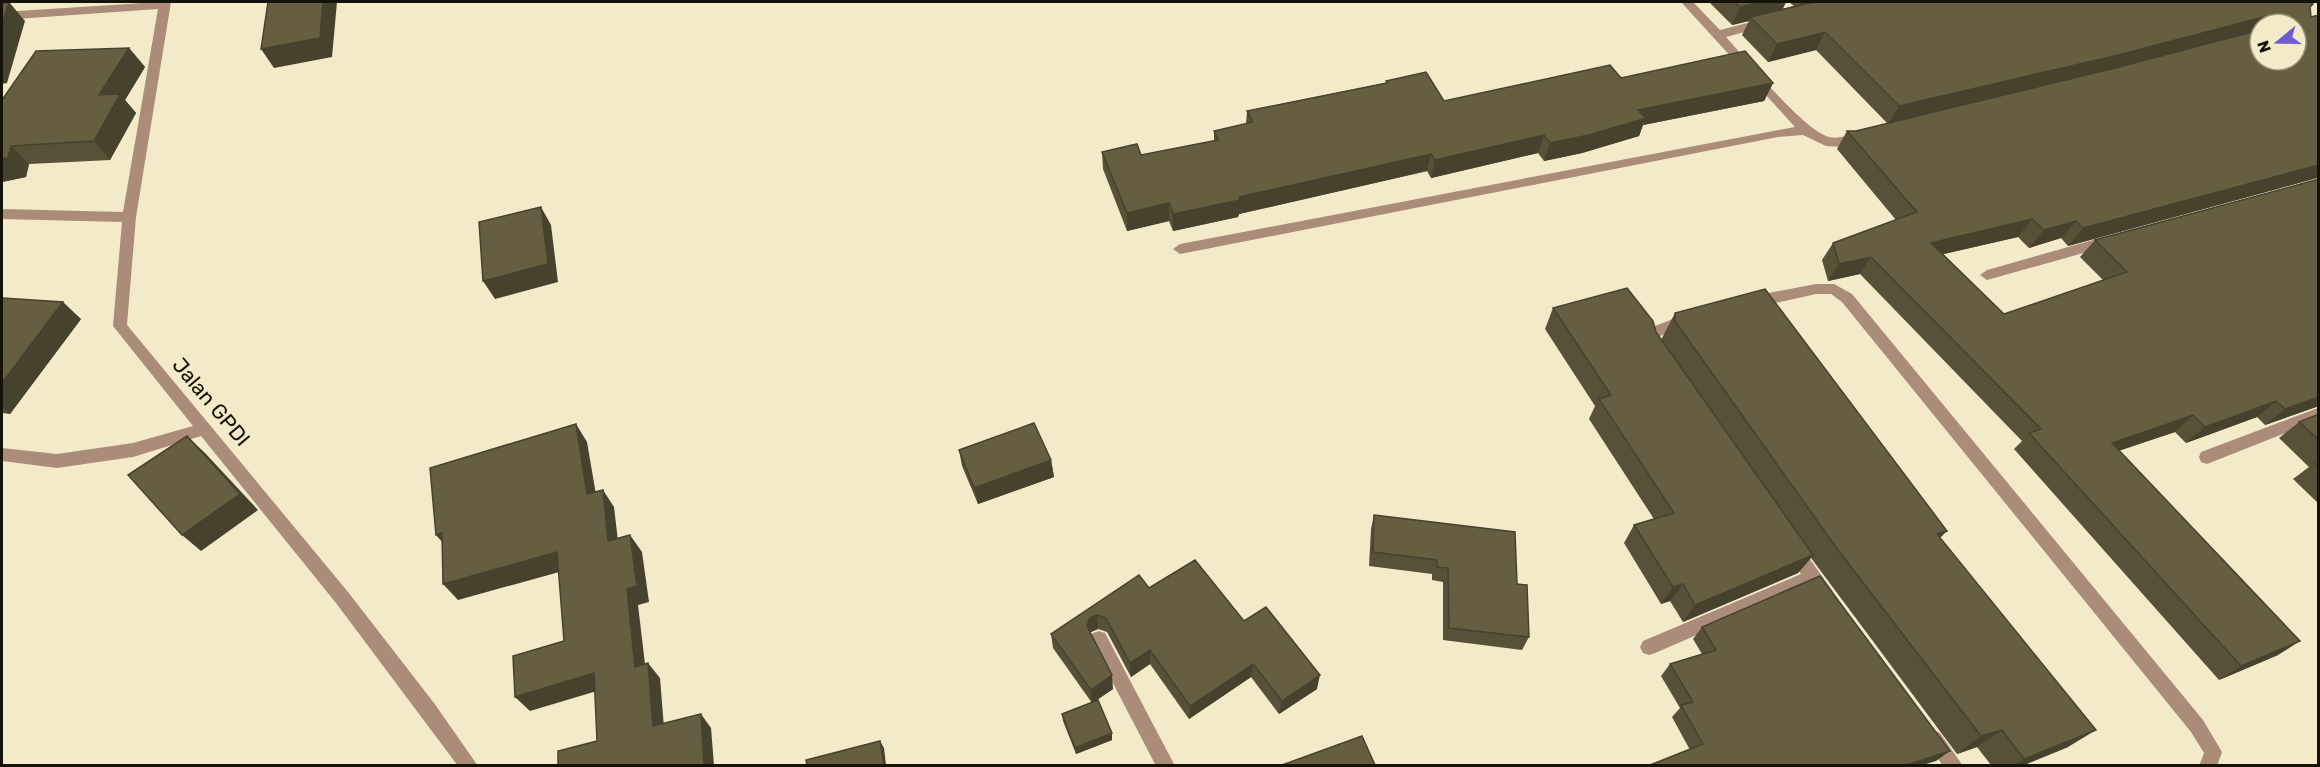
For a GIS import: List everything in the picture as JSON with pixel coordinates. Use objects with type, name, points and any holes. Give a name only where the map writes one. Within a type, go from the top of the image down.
[{"type":"street","points":[[1687,2],[1805,130],[1826,141],[1845,142],[1880,133]]},
{"type":"street","points":[[2,16],[164,3]]},
{"type":"street","name":"Jalan GPDI","points":[[164,3],[129,216],[120,326],[318,564],[414,687],[469,765]]},
{"type":"street","points":[[1717,35],[1772,21]]},
{"type":"street","points":[[1180,249],[1805,130]]},
{"type":"street","points":[[2,214],[129,216]]},
{"type":"street","points":[[1987,275],[2117,239]]},
{"type":"street","points":[[1733,307],[1816,289],[1834,289],[1847,298],[2197,726],[2213,752],[2208,765]]},
{"type":"street","points":[[1660,357],[1653,347],[1652,333],[1670,324],[1701,316]]},
{"type":"street","points":[[2207,457],[2319,414]]},
{"type":"street","points":[[2,455],[57,460],[133,450],[204,429]]},
{"type":"street","points":[[1786,538],[1833,605]]},
{"type":"street","points":[[1649,647],[1812,577]]},
{"type":"street","points":[[1099,639],[1166,765]]},
{"type":"street","points":[[1926,728],[1954,765]]},
{"type":"building","points":[[9,2],[2,25],[2,3]]},
{"type":"building","points":[[268,2],[323,2],[320,38],[261,49]]},
{"type":"building","points":[[1735,2],[1761,2],[1740,7]]},
{"type":"building","points":[[1814,2],[2309,2],[2313,4],[2310,7],[2311,17],[2319,15],[2319,165],[2083,228],[2076,221],[2044,230],[2032,219],[1931,243],[2004,314],[2127,272],[2095,240],[2319,179],[2319,397],[2285,409],[2276,401],[2205,427],[2193,415],[2112,443],[2300,641],[2241,666],[2029,433],[2041,429],[1871,257],[1839,264],[1833,243],[1917,212],[1847,131],[1856,131],[2115,68],[2248,33],[2248,72],[2308,72],[2308,12],[2248,12],[2248,21],[2114,56],[1899,106],[1825,32],[1777,44],[1750,17]]},
{"type":"building","points":[[129,48],[99,95],[120,94],[94,141],[11,146],[8,158],[2,159],[2,100],[36,51]]},
{"type":"building","points":[[1745,51],[1773,83],[1638,110],[1646,118],[1589,135],[1550,143],[1544,135],[1435,160],[1431,154],[1173,214],[1169,203],[1127,213],[1102,152],[1137,144],[1141,155],[1218,140],[1214,131],[1253,122],[1247,111],[1387,83],[1386,81],[1426,72],[1444,101],[1610,65],[1621,78]]},
{"type":"building","points":[[541,207],[548,264],[483,281],[479,222]]},
{"type":"building","points":[[1627,288],[1653,321],[1656,332],[1813,555],[1695,605],[1683,584],[1673,587],[1634,525],[1674,513],[1599,399],[1611,395],[1553,308]]},
{"type":"building","points":[[1765,289],[1947,531],[1937,534],[2096,730],[2024,759],[2002,730],[1981,736],[1838,550],[1675,321],[1675,313]]},
{"type":"building","points":[[2,298],[63,302],[2,383]]},
{"type":"building","points":[[2319,414],[2319,440],[2299,422]]},
{"type":"building","points":[[1034,423],[1051,460],[974,488],[959,450]]},
{"type":"building","points":[[576,424],[587,494],[603,490],[608,541],[630,535],[637,586],[627,589],[635,667],[648,663],[653,726],[701,714],[704,765],[558,765],[558,751],[597,741],[594,673],[515,697],[513,656],[564,641],[557,552],[443,584],[442,533],[436,535],[430,468]]},
{"type":"building","points":[[187,436],[240,494],[182,535],[128,475]]},
{"type":"building","points":[[1374,515],[1515,532],[1517,584],[1527,585],[1529,637],[1449,628],[1448,568],[1437,567],[1437,560],[1373,552]]},
{"type":"building","points":[[1195,560],[1244,621],[1266,607],[1320,675],[1282,701],[1253,664],[1190,706],[1150,650],[1130,663],[1106,618],[1097,615],[1090,618],[1087,626],[1112,675],[1091,690],[1051,634],[1139,575],[1149,588]]},
{"type":"building","points":[[1820,576],[1950,751],[1906,765],[1650,765],[1703,744],[1681,705],[1693,702],[1670,664],[1716,650],[1702,627]]},
{"type":"building","points":[[1098,700],[1112,733],[1075,748],[1062,714]]},
{"type":"building","points":[[1362,736],[1375,765],[1282,765]]},
{"type":"building","points":[[880,741],[884,765],[807,765],[806,760]]}]
